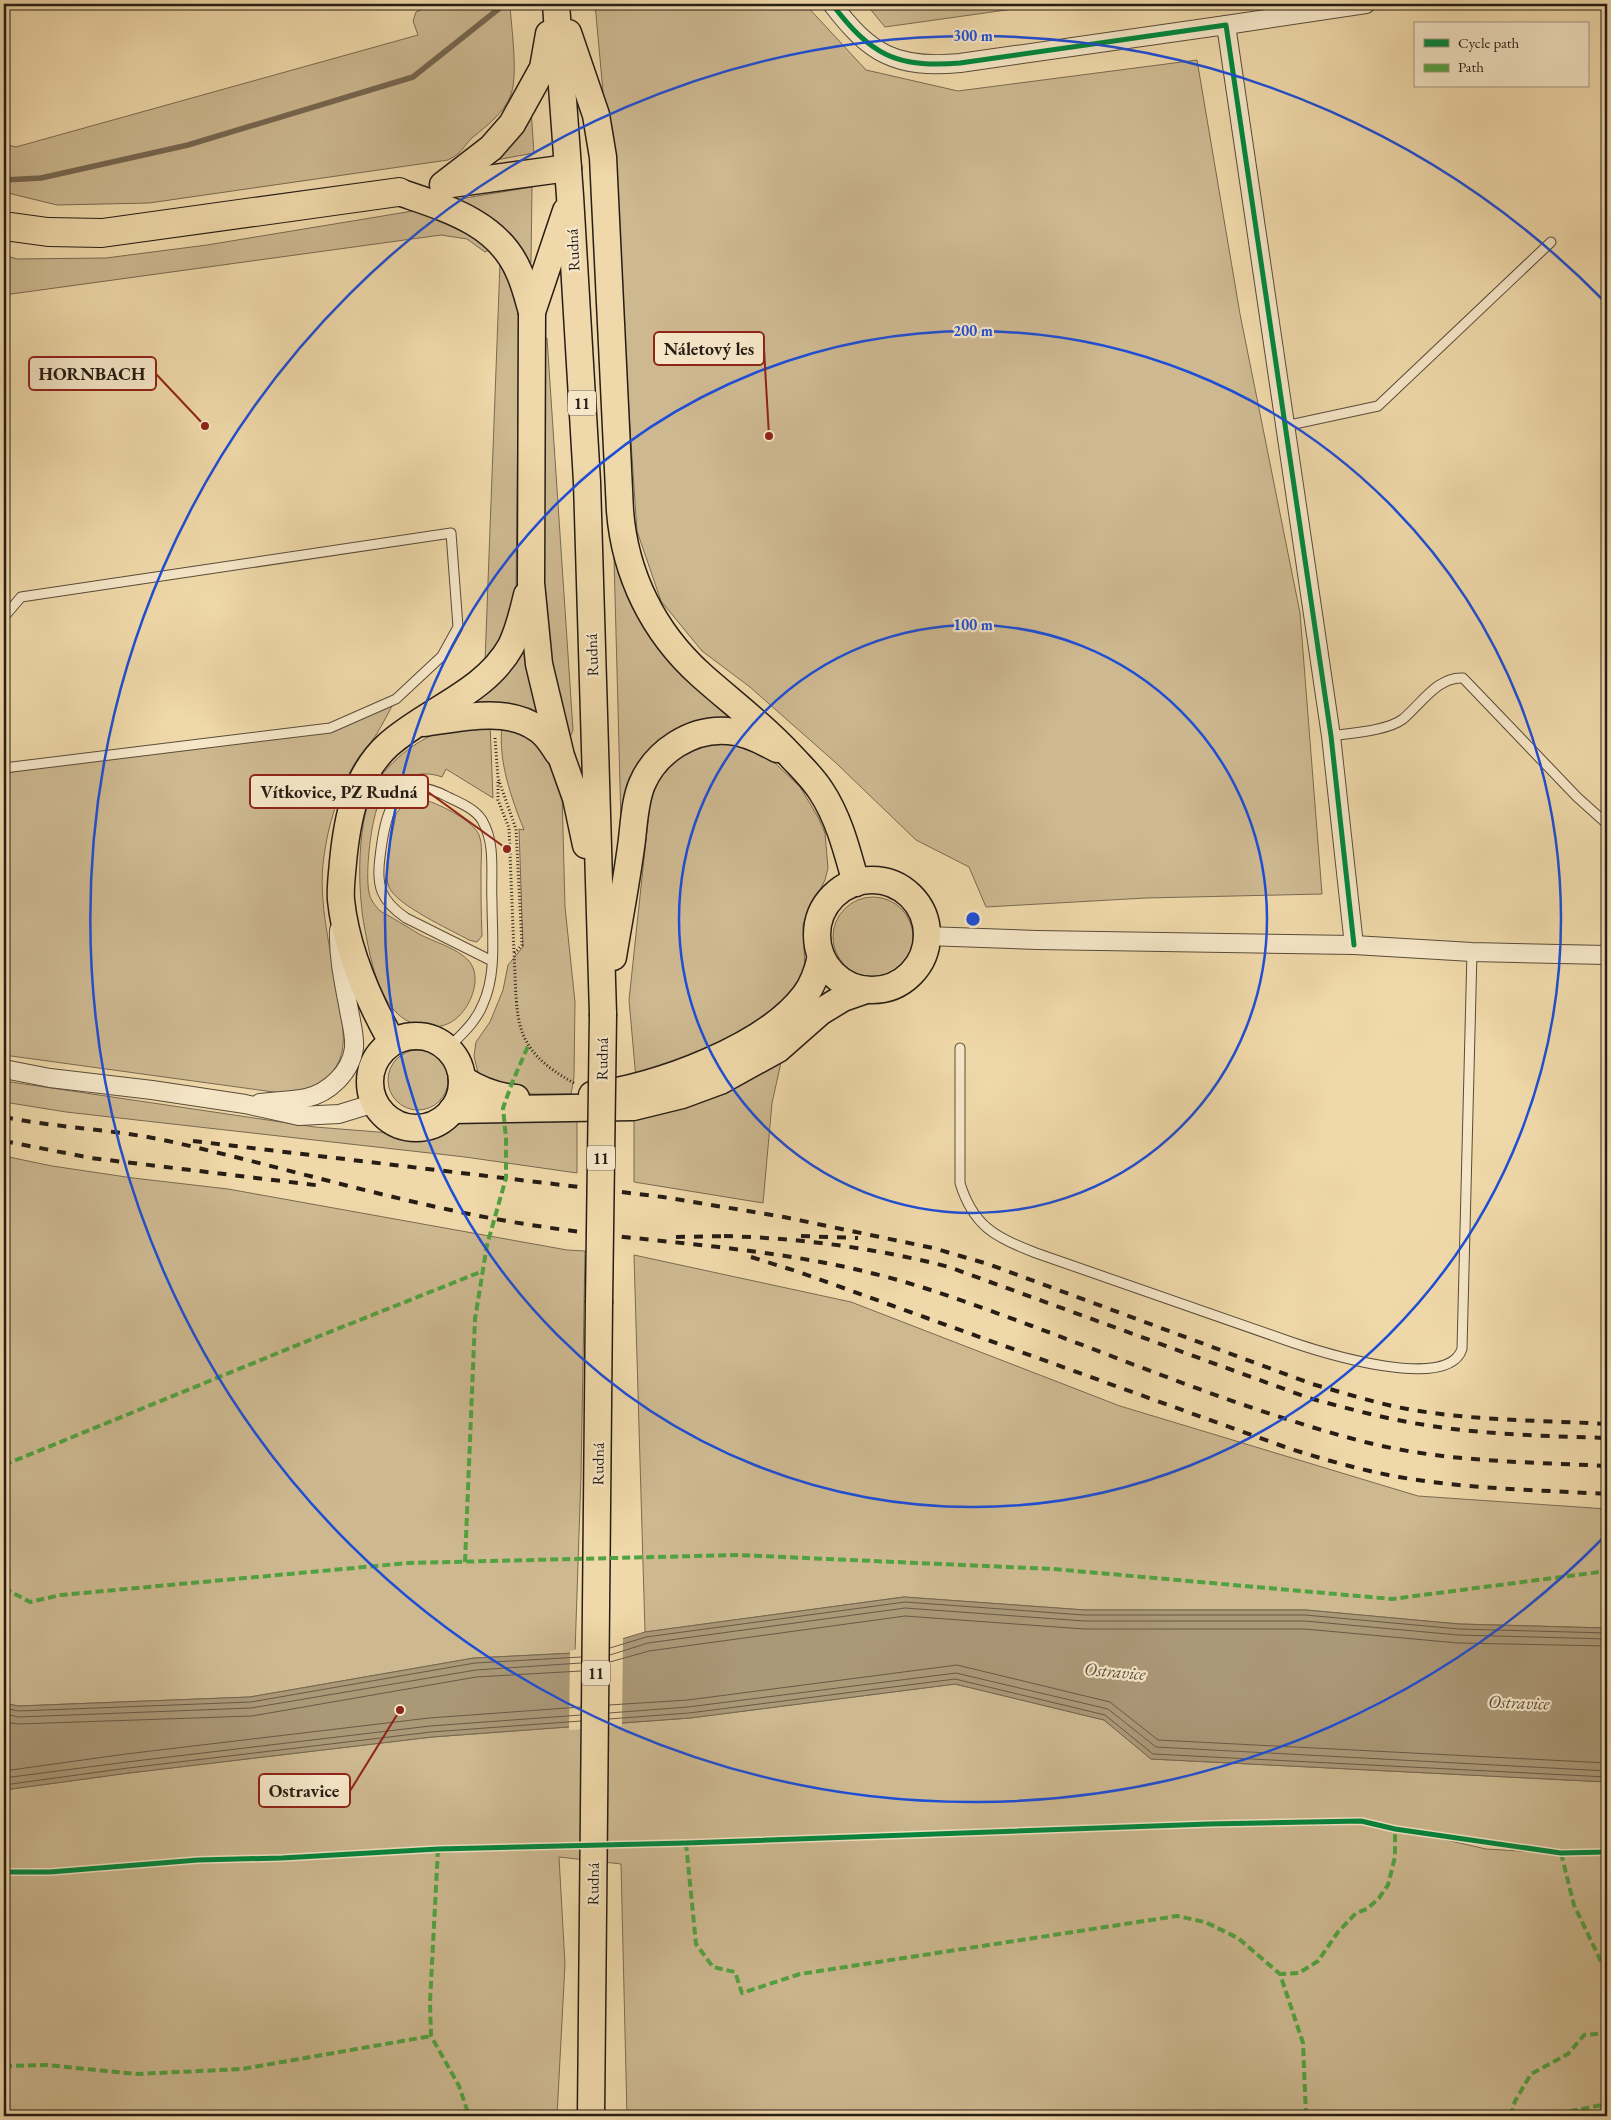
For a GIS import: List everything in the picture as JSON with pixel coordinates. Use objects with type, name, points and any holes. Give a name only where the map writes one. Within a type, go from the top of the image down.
[{"type":"highway","points":[[4,226],[48,232],[102,233],[399,192]]},
{"type":"main road","name":"Rudná","points":[[557,4],[587,482],[603,1014],[592,2116]]},
{"type":"main road","points":[[443,185],[490,148],[520,113],[543,68],[557,4]]},
{"type":"main road","points":[[557,4],[596,115],[603,157],[620,512],[624,544],[629,563],[643,600],[668,639],[700,674],[775,738],[820,789],[833,813],[856,883]]},
{"type":"main road","points":[[399,192],[568,168]]},
{"type":"main road","points":[[399,192],[464,216],[491,234],[505,248],[519,271],[532,312],[531,583],[539,664],[561,756],[576,798],[600,927]]},
{"type":"main road","points":[[532,312],[570,196]]},
{"type":"main road","points":[[392,1042],[372,1003],[358,966],[346,928],[341,898],[346,838],[356,793],[386,746],[413,725],[482,681],[501,660],[513,642],[531,583]]},
{"type":"main road","points":[[413,725],[453,719],[496,716],[530,724],[547,737],[561,756]]},
{"type":"main road","points":[[603,1014],[638,798],[641,785],[658,758],[673,746],[701,734],[717,731],[743,734],[792,757]]},
{"type":"main road","points":[[452,1110],[633,1107],[675,1097],[729,1077],[778,1049],[820,1012],[835,1002],[866,990],[891,987],[911,973],[921,960],[926,936],[923,918],[919,909],[901,889],[874,881],[856,883],[836,893],[822,912],[817,934],[821,956],[825,965],[839,979],[856,988],[866,990]]},
{"type":"main road","points":[[462,1079],[481,1091],[506,1098],[541,1098],[596,1094],[674,1076],[744,1043],[767,1029],[805,995],[817,974],[821,956]]},
{"type":"main road","points":[[411,1036],[421,1036],[440,1042],[448,1048],[460,1068],[462,1079],[461,1090],[452,1110],[443,1119],[419,1128],[405,1127],[393,1122],[383,1114],[375,1103],[370,1090],[370,1076],[373,1063],[381,1051],[392,1042],[411,1036]]},
{"type":"street","points":[[832,4],[855,32],[873,47],[892,57],[919,64],[960,62],[1366,4]]},
{"type":"street","points":[[1226,25],[1331,736],[1354,945]]},
{"type":"street","points":[[245,1104],[306,1098],[316,1095],[335,1082],[348,1067],[352,1058],[354,1040],[339,958],[341,898]]},
{"type":"street","points":[[926,936],[1037,940],[1354,945],[1472,952],[1607,955]]},
{"type":"street","points":[[4,1068],[50,1078],[152,1090],[245,1104],[288,1114],[311,1116],[348,1113],[375,1103]]},
{"type":"lane","points":[[1285,426],[1378,406],[1551,242]]},
{"type":"lane","points":[[4,617],[21,597],[451,533],[458,627],[442,656],[396,699],[330,728],[4,768]]},
{"type":"lane","points":[[1331,736],[1376,729],[1402,720],[1446,680],[1463,678],[1577,797],[1607,824]]},
{"type":"lane","points":[[448,1048],[468,1028],[480,1011],[486,997],[492,961],[491,849],[486,828],[481,819],[471,809],[434,789],[421,787],[407,792],[397,798],[388,813],[378,878],[383,896],[396,911],[406,918],[492,961]]},
{"type":"lane","points":[[960,1048],[960,1183],[971,1212],[996,1234],[1015,1245],[1036,1253],[1294,1343],[1334,1355],[1375,1364],[1406,1368],[1436,1367],[1454,1360],[1460,1355],[1462,1349],[1472,952]]},
{"type":"path","points":[[496,716],[494,734],[498,800],[509,828],[518,1019],[528,1046],[546,1067],[596,1094]]},
{"type":"path","points":[[498,778],[516,829],[522,945],[514,954]]},
{"type":"shaded area","points":[[434,4],[510,4],[514,77],[510,97],[494,119],[473,137],[460,152],[448,160],[149,203],[57,205],[4,192],[4,144],[16,147],[418,35],[413,21],[416,12]]},
{"type":"shaded area","points":[[595,4],[805,4],[866,70],[958,91],[1197,60],[1240,314],[1300,613],[1322,894],[1146,898],[986,907],[969,867],[916,840],[836,763],[750,687],[702,651],[661,601],[637,531],[620,278]]},
{"type":"shaded area","points":[[866,4],[1049,4],[885,27]]},
{"type":"shaded area","points":[[531,110],[534,153],[496,160]]},
{"type":"shaded area","points":[[532,187],[531,263],[525,261],[502,231],[487,217],[453,200]]},
{"type":"shaded area","points":[[413,211],[444,217],[493,248],[485,252],[467,239],[441,235],[4,295],[4,255],[17,259],[106,258],[207,245]]},
{"type":"shaded area","points":[[500,263],[519,306],[516,592],[510,628],[485,662]]},
{"type":"shaded area","points":[[541,336],[547,338],[573,730],[569,740],[543,630]]},
{"type":"shaded area","points":[[614,557],[630,585],[747,723],[687,728],[621,822]]},
{"type":"shaded area","points":[[525,648],[542,721],[461,707]]},
{"type":"shaded area","points":[[396,699],[376,735],[355,762],[348,776],[334,810],[324,856],[322,891],[329,946],[339,999],[343,1040],[341,1056],[328,1077],[306,1089],[281,1093],[4,1055],[4,773],[330,728]]},
{"type":"shaded area","points":[[490,724],[493,798],[446,769],[442,777],[419,774],[405,779],[393,787],[381,799],[374,819],[368,872],[370,898],[380,911],[419,934],[464,956],[473,967],[475,975],[474,990],[464,1011],[452,1022],[435,1027],[426,1027],[409,1022],[395,1011],[388,1003],[378,983],[362,914],[360,854],[365,814],[370,797],[384,772],[413,746],[448,728],[459,725]]},
{"type":"shaded area","points":[[502,726],[523,730],[543,745],[562,793],[565,907],[575,1002],[574,1077],[571,1094],[507,1094],[478,1073],[474,1056],[476,1042],[490,1022],[503,990],[508,965],[523,947],[519,829],[524,830],[510,792],[504,766],[501,739]]},
{"type":"shaded area","points":[[725,743],[745,747],[762,754],[775,763],[800,787],[825,833],[828,868],[825,880],[803,924],[805,969],[795,992],[746,1033],[636,1079],[629,1000],[651,793],[666,766],[693,748]]},
{"type":"shaded area","points":[[421,799],[436,804],[462,818],[470,823],[479,835],[481,848],[482,936],[477,942],[469,940],[413,909],[394,894],[389,887],[387,861],[396,814],[407,804]]},
{"type":"shaded area","points":[[873,897],[888,900],[901,909],[910,922],[913,937],[910,952],[901,965],[888,974],[873,977],[858,974],[845,965],[836,952],[833,937],[836,922],[845,909],[858,900]]},
{"type":"shaded area","points":[[418,1050],[435,1055],[443,1063],[448,1080],[443,1097],[435,1105],[418,1110],[401,1105],[393,1097],[388,1080],[393,1063],[401,1055]]},
{"type":"shaded area","points":[[782,1058],[772,1103],[763,1203],[634,1182],[634,1117]]},
{"type":"shaded area","points":[[4,1081],[315,1127],[429,1136],[452,1128],[462,1118],[577,1119],[577,1173],[465,1157],[66,1112],[4,1102]]},
{"type":"shaded area","points":[[4,1156],[52,1166],[133,1178],[228,1189],[567,1250],[585,1251],[581,1475],[575,1653],[474,1658],[250,1697],[18,1706],[4,1703]]},
{"type":"shaded area","points":[[634,1255],[851,1302],[1120,1406],[1418,1496],[1607,1509],[1607,1628],[1459,1624],[1306,1610],[1085,1610],[904,1597],[645,1632]]},
{"type":"shaded area","points":[[955,1684],[1104,1720],[1151,1759],[1607,1782],[1607,1852],[1570,1854],[1607,1856],[1607,2116],[627,2116],[621,1864],[559,1857],[565,1964],[557,2116],[4,2116],[4,1790],[129,1773],[432,1737],[690,1718]],"holes":[[[1403,1830],[1554,1853],[1486,1849]]]},
{"type":"water","points":[[904,1597],[1085,1610],[1306,1610],[1459,1624],[1607,1628],[1607,1782],[1151,1759],[1104,1720],[955,1684],[690,1718],[432,1737],[129,1773],[4,1790],[4,1703],[18,1706],[250,1697],[474,1658],[575,1653],[645,1632]]},
{"type":"pier","points":[[623,1636],[622,1726],[569,1730],[570,1651]]},
{"type":"waterway","points":[[4,180],[41,178],[188,145],[413,77],[501,7]]},
{"type":"railway","points":[[4,1117],[168,1141],[439,1208],[485,1217],[574,1231],[747,1250],[832,1264],[895,1279],[934,1291],[1241,1404],[1369,1443],[1457,1458],[1607,1466]]},
{"type":"railway","points":[[4,1141],[91,1158],[323,1186]]},
{"type":"railway","points":[[193,1141],[663,1197],[784,1217],[933,1248],[988,1264],[1312,1384],[1376,1402],[1423,1412],[1449,1415],[1607,1424]]},
{"type":"railway","points":[[724,1236],[781,1239],[837,1245],[894,1254],[949,1267],[1309,1398],[1354,1410],[1416,1424],[1476,1431],[1520,1435],[1607,1438]]},
{"type":"railway","points":[[676,1237],[731,1236]]},
{"type":"railway","points":[[801,1236],[858,1238]]},
{"type":"railway","points":[[751,1257],[799,1272],[1285,1447],[1341,1464],[1399,1477],[1451,1484],[1503,1489],[1607,1494]]},
{"type":"marked path","points":[[465,1562],[475,1319],[487,1245],[506,1178],[506,1138],[503,1108],[528,1046]]},
{"type":"marked path","points":[[4,1465],[483,1271]]},
{"type":"marked path","points":[[4,1588],[30,1602],[61,1595],[408,1563],[738,1555],[1053,1569],[1392,1599],[1607,1571]]},
{"type":"marked path","points":[[1306,2116],[1303,2043],[1280,1974],[1299,1973],[1318,1961],[1338,1932],[1356,1913],[1367,1909],[1379,1898],[1388,1885],[1395,1857],[1395,1829]]},
{"type":"marked path","points":[[686,1843],[696,1944],[713,1967],[735,1972],[742,1993],[800,1974],[1177,1916],[1205,1922],[1238,1938],[1280,1974]]},
{"type":"marked path","points":[[438,1849],[430,2002],[431,2036],[459,2086],[469,2116]]},
{"type":"marked path","points":[[1561,1853],[1574,1905],[1607,1974]]},
{"type":"marked path","points":[[1511,2116],[1515,2101],[1531,2074],[1568,2054],[1584,2035],[1607,2033]]},
{"type":"marked path","points":[[4,2066],[47,2065],[136,2074],[242,2069],[431,2036]]},
{"type":"marked path","points":[[1546,2116],[1607,2104]]},
{"type":"cycle path","points":[[832,4],[859,35],[872,46],[901,60],[918,63],[960,63],[1226,25],[1331,736],[1354,945]]},
{"type":"cycle path","points":[[4,1872],[50,1872],[198,1860],[282,1858],[438,1849],[686,1843],[1209,1824],[1361,1821],[1395,1829],[1561,1853],[1607,1852]]},
{"type":"place","name":"HORNBACH","points":[[205,426]]},
{"type":"place","name":"Náletový les","points":[[769,436]]},
{"type":"place","name":"Vítkovice, PZ Rudná","points":[[507,849]]},
{"type":"place","name":"Ostravice","points":[[400,1710]]}]
